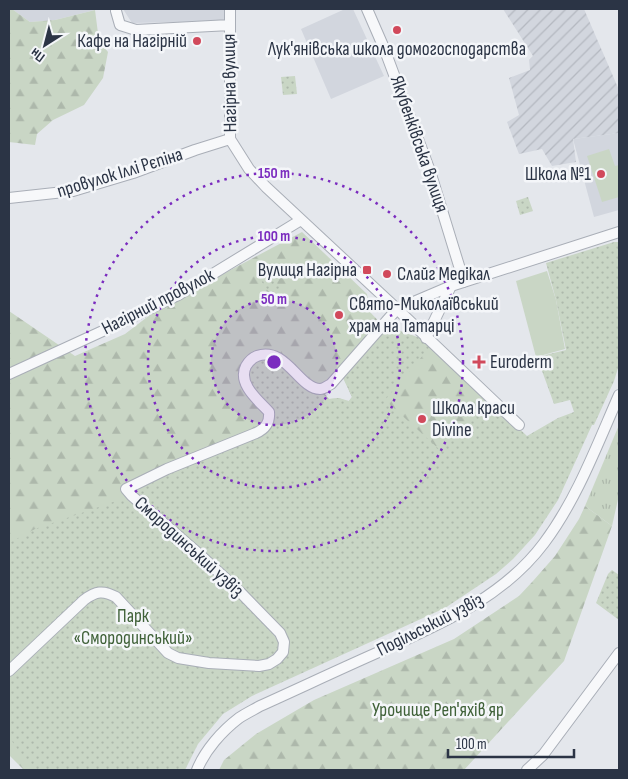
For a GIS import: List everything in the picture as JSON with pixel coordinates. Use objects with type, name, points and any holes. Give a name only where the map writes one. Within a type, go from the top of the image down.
[{"type":"street","name":"Нагірна вулиця","points":[[230,9],[230,139],[249,170],[519,425]]},
{"type":"street","name":"Якубенківська вулиця","points":[[367,9],[384,48],[430,171],[464,282]]},
{"type":"street","points":[[116,12],[120,25],[136,30],[230,25]]},
{"type":"street","name":"провулок Іллі Рєпіна","points":[[9,198],[73,191],[133,173],[230,139]]},
{"type":"street","name":"Нагірний провулок","points":[[9,374],[180,294],[301,220]]},
{"type":"street","points":[[397,309],[451,286],[619,232]]},
{"type":"street","points":[[426,338],[451,286]]},
{"type":"street","name":"Смородинський узвіз","points":[[9,671],[84,600],[100,592],[109,593],[116,598],[168,653],[178,658],[208,663],[258,666],[269,664],[276,659],[283,652],[284,642],[280,633],[228,581],[126,489],[167,469],[261,431],[266,427],[270,419],[269,412],[253,396],[245,382],[244,372],[252,358],[262,354],[274,356],[285,362],[310,385],[318,389],[324,388],[331,384],[397,309]]},
{"type":"street","name":"Подільський узвіз","points":[[197,770],[210,747],[224,731],[240,718],[268,702],[445,622],[477,604],[505,584],[525,566],[543,545],[568,508],[619,395]]},
{"type":"street","points":[[528,770],[559,734],[619,653]]},
{"type":"shaded area","points":[[12,9],[120,9],[95,10],[55,20],[30,22]]},
{"type":"shaded area","points":[[123,9],[224,9],[225,21],[132,23]]},
{"type":"shaded area","points":[[345,9],[353,9],[384,76],[331,99],[301,29]]},
{"type":"shaded area","points":[[503,9],[584,9],[619,90],[619,133],[573,139],[576,162],[552,166],[542,149],[519,154],[507,122],[519,115],[509,78],[530,70],[529,60],[533,56]]},
{"type":"shaded area","name":"Школа №1","points":[[619,133],[619,210],[594,217],[573,139]]},
{"type":"green space","points":[[9,9],[12,9],[30,22],[55,20],[95,10],[99,41],[108,52],[103,78],[84,105],[53,120],[37,134],[35,145],[9,142]]},
{"type":"green space","points":[[295,76],[297,94],[283,95],[281,77]]},
{"type":"green space","points":[[609,149],[615,166],[619,165],[619,197],[602,202],[587,156]]},
{"type":"green space","points":[[528,197],[533,211],[520,215],[516,201]]},
{"type":"green space","name":"Парк «Смородинський»","points":[[302,232],[367,294],[370,312],[387,330],[424,343],[438,352],[532,443],[207,705],[183,770],[24,770],[9,755],[9,311],[75,356],[125,334],[159,308]],"holes":[[[343,378],[352,397],[348,402],[339,398],[329,399],[325,394]]]},
{"type":"green space","name":"Парк «Смородинський»","points":[[619,242],[619,365],[614,381],[558,500],[535,535],[513,559],[496,574],[445,608],[252,696],[223,714],[198,744],[185,770],[32,770],[9,737],[9,543],[35,529],[119,500],[135,489],[262,435],[271,421],[258,400],[250,375],[252,368],[260,361],[267,360],[276,363],[305,387],[329,399],[339,398],[349,401],[352,397],[343,377],[381,334],[390,327],[420,338],[430,347],[385,400],[440,450],[490,401],[527,436],[558,418],[574,412],[570,400],[554,404],[537,357],[566,350],[546,263]]},
{"type":"green space","points":[[261,268],[283,289],[273,298],[255,272]]},
{"type":"green space","points":[[547,271],[556,300],[565,349],[536,357],[516,281]]},
{"type":"green space","points":[[619,425],[619,495],[612,526],[585,506]]},
{"type":"green space","name":"Урочище Реп'яхів яр","points":[[585,506],[612,526],[564,661],[464,770],[219,770],[224,760],[256,734],[314,700],[454,639],[519,596],[555,556],[579,519]]},
{"type":"green space","points":[[612,570],[619,575],[619,620],[596,603],[608,574]]},
{"type":"place","name":"Лук'янівська школа домогосподарства","points":[[397,30]]},
{"type":"place","name":"Кафе на Нагірній","points":[[197,41]]},
{"type":"place","name":"Школа №1","points":[[601,174]]},
{"type":"place","name":"Вулиця Нагірна","points":[[367,270]]},
{"type":"place","name":"Слайг Медікал","points":[[387,274]]},
{"type":"place","name":"Свято-Миколаївський храм на Татарці","points":[[339,315]]},
{"type":"place","name":"Euroderm","points":[[479,362]]},
{"type":"place","name":"Школа краси Divine","points":[[422,419]]}]
